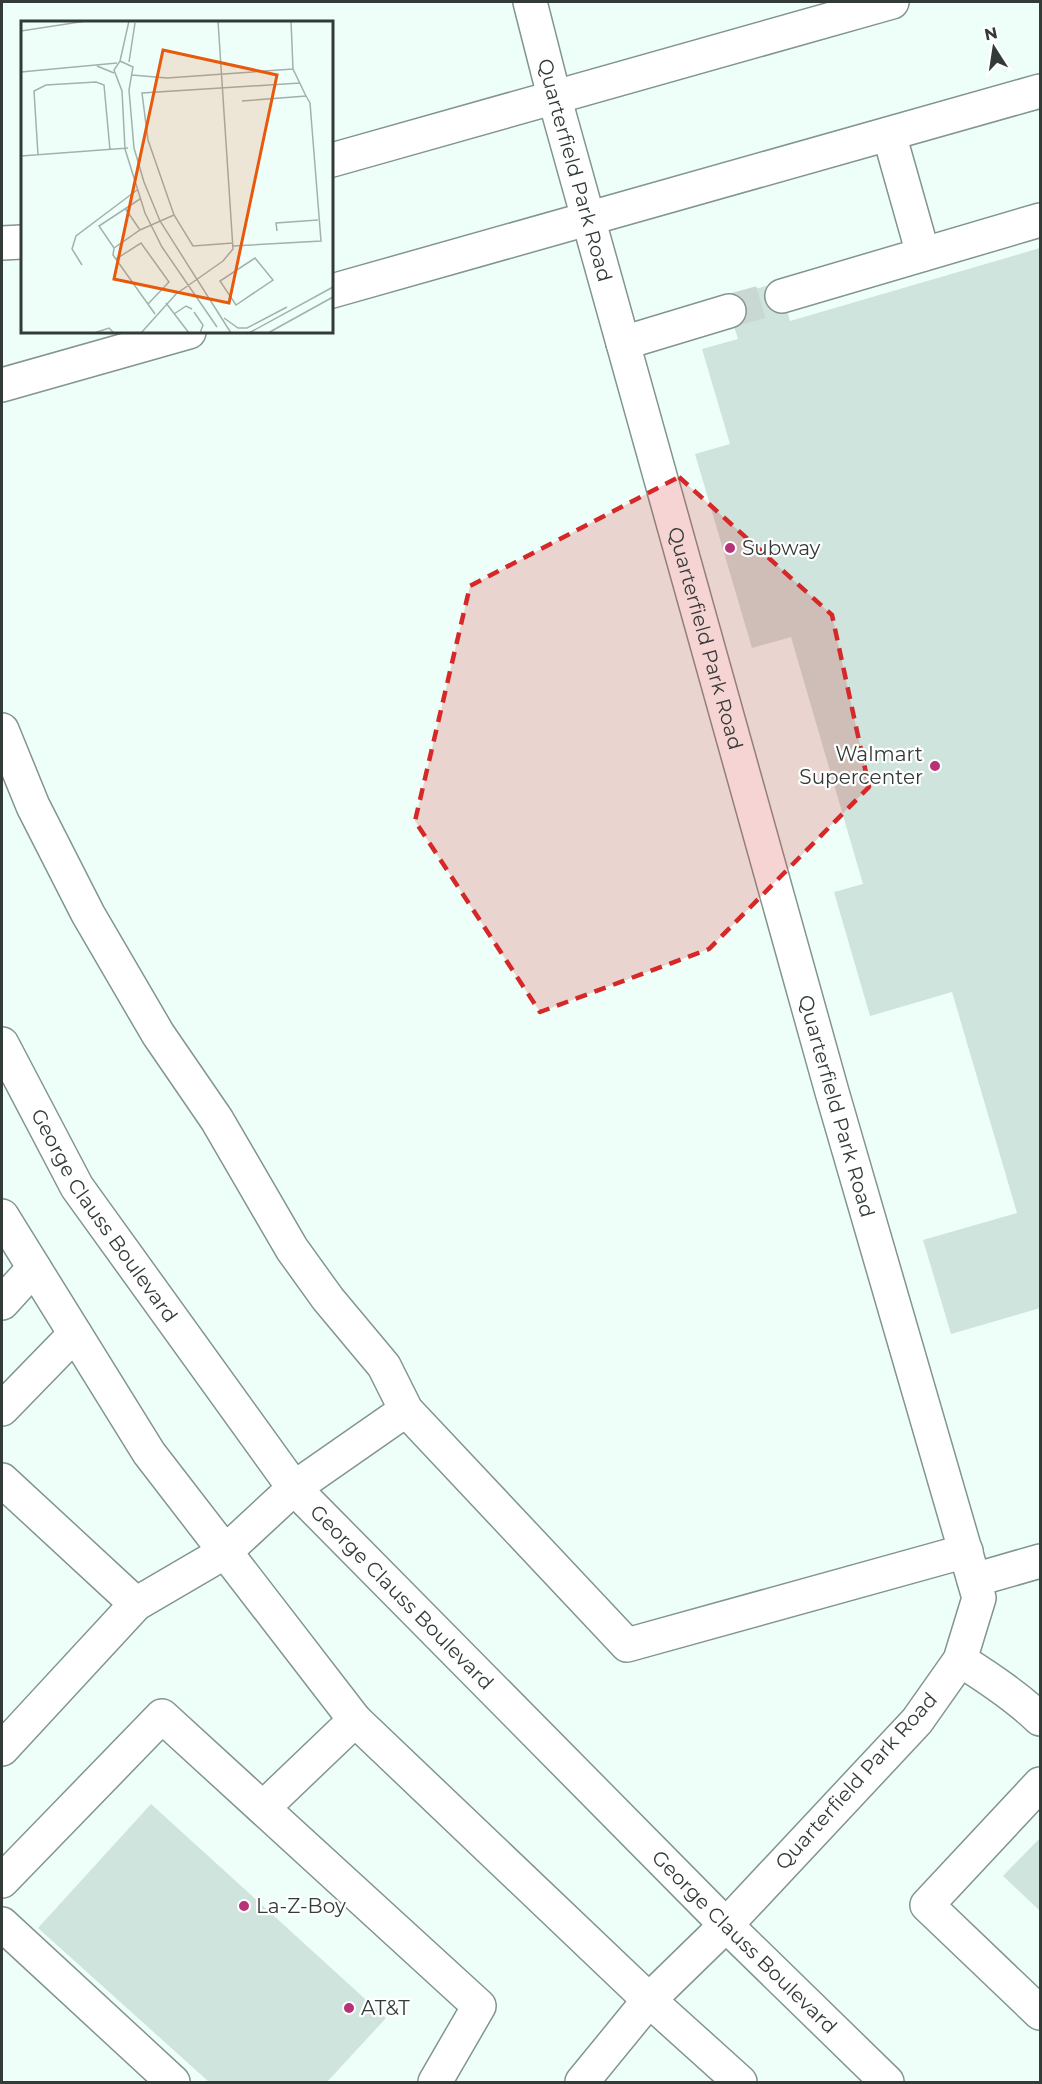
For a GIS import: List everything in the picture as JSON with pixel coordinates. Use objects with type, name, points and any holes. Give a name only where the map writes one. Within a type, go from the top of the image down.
[{"type":"street","name":"Quarterfield Park Road","points":[[530,2],[554,96],[832,1092],[979,1598],[960,1660],[917,1721],[726,1925],[649,2000],[582,2082]]},
{"type":"street","points":[[333,160],[892,2]]},
{"type":"street","points":[[333,291],[1041,91]]},
{"type":"street","points":[[889,134],[923,255]]},
{"type":"street","points":[[782,296],[1041,220]]},
{"type":"street","points":[[2,243],[21,242]]},
{"type":"street","points":[[623,343],[729,311]]},
{"type":"street","points":[[2,385],[185,333]]},
{"type":"street","points":[[2,730],[33,806],[88,914],[158,1034],[218,1119],[292,1249],[328,1299],[384,1366],[406,1410],[627,1645],[970,1565],[1041,1561]]},
{"type":"street","name":"George Clauss Boulevard","points":[[2,1044],[77,1186],[294,1488],[726,1925],[887,2082]]},
{"type":"street","points":[[2,1216],[149,1454],[355,1719],[649,2000],[740,2082]]},
{"type":"street","points":[[2,1303],[34,1268]]},
{"type":"street","points":[[2,1409],[75,1334]]},
{"type":"street","points":[[2,1749],[136,1604],[225,1552],[294,1488],[406,1410]]},
{"type":"street","points":[[2,1480],[136,1604]]},
{"type":"street","points":[[960,1660],[997,1683],[1041,1719]]},
{"type":"street","points":[[2,1881],[162,1716],[479,2006],[435,2082]]},
{"type":"street","points":[[262,1808],[355,1719]]},
{"type":"street","points":[[1041,1784],[927,1905],[1041,2013]]},
{"type":"street","points":[[2,1924],[173,2082]]},
{"type":"highlighted area","points":[[679,477],[832,615],[869,787],[709,949],[540,1012],[415,821],[470,586]]},
{"type":"building","name":"Walmart Supercenter","points":[[1040,248],[1040,1308],[951,1334],[923,1240],[1017,1213],[952,992],[870,1016],[834,892],[863,884],[791,637],[752,648],[695,454],[730,444],[702,349],[738,339],[725,298],[779,282],[790,321]]},
{"type":"building","points":[[151,1804],[386,2018],[327,2082],[209,2082],[38,1928]]},
{"type":"building","points":[[1040,1838],[1040,1911],[1003,1876]]},
{"type":"tunnel","points":[[729,311],[782,296]]},
{"type":"place","name":"Subway","points":[[730,548]]},
{"type":"place","name":"Walmart Supercenter","points":[[935,766]]},
{"type":"place","name":"La-Z-Boy","points":[[244,1906]]},
{"type":"place","name":"AT&T","points":[[349,2008]]}]
